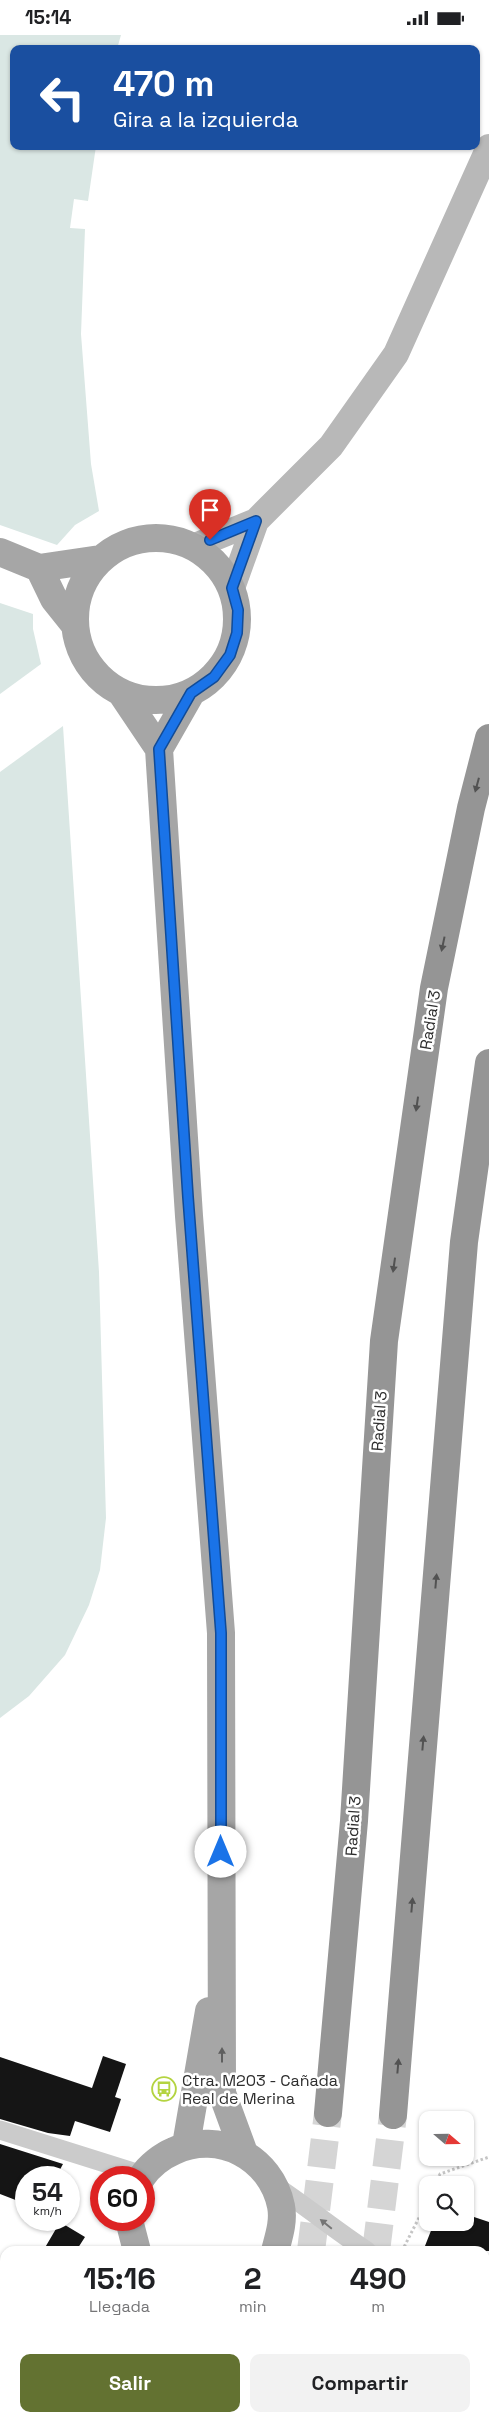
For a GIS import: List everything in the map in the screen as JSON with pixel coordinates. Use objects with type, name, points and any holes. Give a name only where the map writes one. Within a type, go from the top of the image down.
[{"type":"highway","name":"Radial 3","points":[[328,2113],[354,1821],[384,1341],[434,988],[471,808],[489,738]]},
{"type":"highway","points":[[393,2115],[464,1242],[489,1063]]},
{"type":"main road","points":[[144,538],[179,540],[195,546],[217,564],[232,588],[238,610],[237,633],[230,655],[214,677],[191,693],[168,700],[152,700],[122,693],[103,682],[88,665],[79,646],[74,624],[76,600],[85,578],[100,559],[121,545],[144,538]]},
{"type":"main road","points":[[0,552],[39,568],[100,559]]},
{"type":"main road","points":[[39,568],[54,599],[74,624]]},
{"type":"main road","points":[[122,693],[159,749],[189,1207],[221,1633],[222,2093],[244,2153]]},
{"type":"main road","points":[[159,749],[191,693]]},
{"type":"main road","points":[[186,2145],[211,2001],[221,1892]]},
{"type":"main road","points":[[152,2166],[162,2156],[186,2145],[206,2142],[226,2145],[244,2153],[256,2161],[274,2185],[281,2206],[282,2229],[277,2246]]},
{"type":"street","points":[[195,546],[256,521],[331,445],[396,354],[489,147]]},
{"type":"street","points":[[232,588],[256,521]]},
{"type":"street","points":[[0,2130],[112,2166]]},
{"type":"street","points":[[274,2185],[302,2203],[330,2227],[359,2246]]},
{"type":"path","points":[[440,2176],[489,2157]]},
{"type":"path","points":[[405,2246],[419,2218]]},
{"type":"shaded area","points":[[0,35],[121,35],[118,45],[10,45],[10,150],[95,150],[88,201],[74,199],[70,228],[85,229],[81,334],[91,464],[99,511],[75,525],[57,545],[0,525]]},
{"type":"shaded area","points":[[0,603],[33,614],[33,629],[41,664],[0,694]]},
{"type":"shaded area","points":[[63,726],[99,1272],[106,1518],[100,1570],[89,1605],[65,1655],[29,1696],[0,1718],[0,772]]},
{"type":"building","points":[[103,2056],[126,2064],[115,2097],[121,2099],[110,2132],[75,2121],[70,2136],[48,2133],[0,2119],[0,2057],[92,2088]]},
{"type":"building","points":[[0,2144],[63,2164],[62,2166],[15,2166],[15,2200],[0,2194]]},
{"type":"building","points":[[474,2217],[489,2222],[489,2246],[425,2246],[431,2231],[474,2231]]},
{"type":"building","points":[[55,2231],[75,2231],[85,2237],[79,2246],[46,2246]]},
{"type":"tunnel","points":[[312,2246],[328,2113]]},
{"type":"tunnel","points":[[377,2246],[393,2115]]},
{"type":"place","name":"Ctra. M203 - Cañada Real de Merina","points":[[164,2089]]},
{"type":"route","points":[[210,540],[256,521],[232,588],[238,610],[237,633],[230,655],[214,677],[191,693],[159,749],[188,1197],[221,1633],[221,1852]]}]
